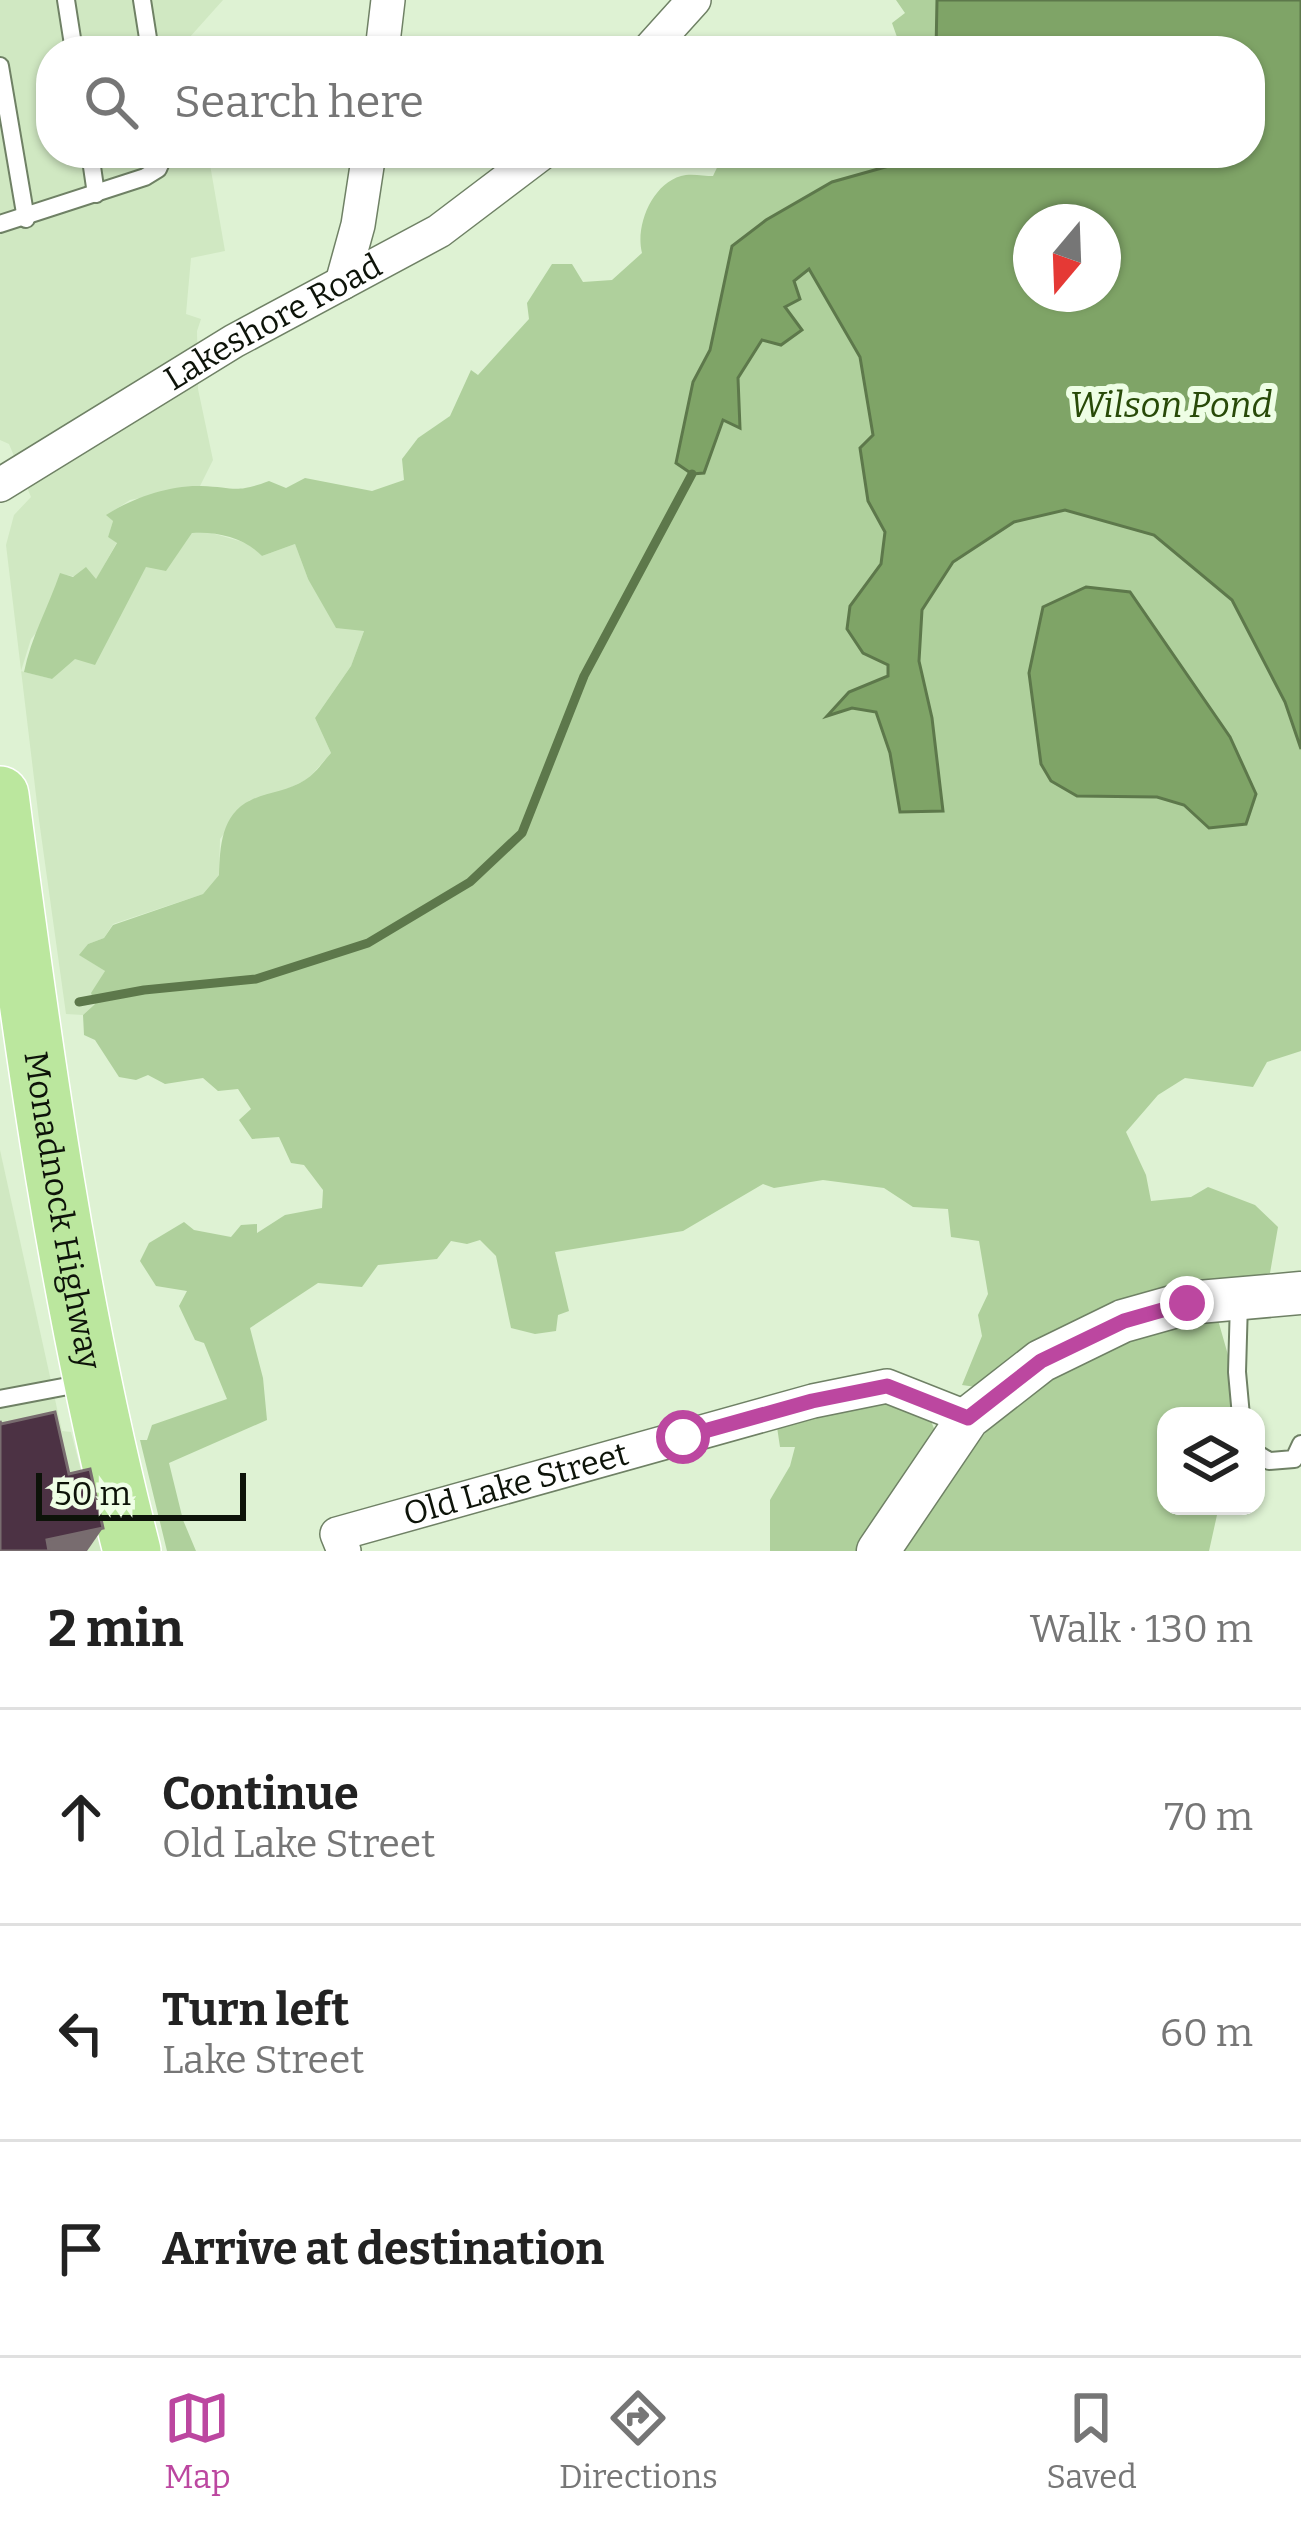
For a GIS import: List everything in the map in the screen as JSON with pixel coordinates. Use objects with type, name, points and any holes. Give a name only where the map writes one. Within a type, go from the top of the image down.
[{"type":"highway","name":"Monadnock Highway","points":[[0,795],[11,962],[91,1382],[132,1551]]},
{"type":"street","points":[[384,36],[388,0]]},
{"type":"street","points":[[662,36],[694,0]]},
{"type":"street","points":[[342,283],[367,168]]},
{"type":"street","name":"Lakeshore Road","points":[[0,484],[234,341],[439,231],[522,168]]},
{"type":"street","points":[[878,1551],[968,1418],[1041,1361],[1124,1321],[1187,1303],[1301,1293]]},
{"type":"street","name":"Old Lake Street","points":[[341,1543],[812,1401],[887,1386],[968,1418]]},
{"type":"lane","points":[[66,0],[72,36]]},
{"type":"lane","points":[[142,0],[148,36]]},
{"type":"lane","points":[[0,66],[26,219]]},
{"type":"lane","points":[[92,168],[96,194]]},
{"type":"lane","points":[[0,224],[145,177],[158,168]]},
{"type":"lane","points":[[1240,1295],[1240,1407]]},
{"type":"lane","points":[[0,1399],[91,1382]]},
{"type":"lane","points":[[1265,1459],[1294,1459],[1301,1444]]},
{"type":"shaded area","points":[[0,0],[223,0],[191,36],[36,36],[36,168],[211,168],[225,251],[191,258],[186,314],[201,319],[198,389],[213,460],[200,486],[130,500],[107,515],[113,521],[108,537],[117,542],[96,580],[60,574],[21,671],[6,545],[14,515],[31,497],[9,444],[0,440]]},
{"type":"shaded area","points":[[896,0],[937,0],[936,36],[897,36],[892,23],[905,13]]},
{"type":"shaded area","points":[[717,168],[883,168],[832,182],[732,246],[710,350],[693,382],[723,419],[740,427],[738,378],[785,307],[794,281],[809,268],[860,357],[873,435],[868,501],[885,532],[881,565],[850,606],[863,653],[888,665],[888,677],[849,692],[830,715],[852,708],[876,712],[890,753],[901,812],[932,718],[919,661],[922,610],[952,562],[1014,522],[1065,510],[1154,535],[1232,601],[1285,702],[1301,749],[1301,1051],[1267,1062],[1253,1087],[1185,1078],[1158,1095],[1126,1132],[1146,1175],[1151,1201],[1191,1197],[1208,1187],[1255,1205],[1278,1227],[1270,1273],[1197,1288],[976,1387],[962,1385],[982,1336],[978,1315],[988,1294],[979,1241],[951,1237],[948,1209],[913,1207],[884,1188],[823,1180],[774,1188],[763,1184],[683,1231],[555,1252],[569,1311],[558,1315],[556,1331],[535,1334],[511,1328],[496,1256],[480,1240],[451,1241],[437,1259],[378,1265],[362,1287],[318,1283],[250,1328],[263,1378],[267,1420],[169,1463],[196,1551],[167,1551],[140,1440],[147,1440],[152,1425],[227,1399],[204,1343],[195,1340],[179,1306],[187,1291],[156,1286],[140,1261],[149,1243],[184,1222],[194,1230],[231,1237],[241,1225],[257,1224],[257,1233],[285,1215],[322,1208],[323,1190],[304,1165],[291,1163],[279,1137],[252,1139],[239,1120],[251,1109],[238,1089],[218,1091],[203,1078],[165,1084],[148,1075],[136,1080],[119,1077],[95,1040],[84,1035],[83,1015],[95,1004],[91,993],[105,971],[79,955],[88,944],[104,938],[113,925],[203,894],[219,875],[222,843],[233,814],[251,800],[298,784],[319,768],[331,753],[315,718],[351,666],[364,631],[336,628],[308,579],[295,544],[262,556],[239,540],[192,533],[166,571],[146,567],[95,665],[75,659],[52,679],[24,672],[35,635],[60,573],[73,577],[86,567],[96,579],[117,543],[108,537],[113,521],[106,515],[139,498],[189,486],[241,489],[269,481],[286,488],[305,478],[372,491],[404,480],[402,459],[418,438],[450,416],[471,370],[478,375],[529,319],[527,303],[552,264],[572,264],[583,282],[612,280],[642,253],[644,219],[662,188],[685,175],[713,176]]},
{"type":"shaded area","points":[[208,532],[250,544],[262,556],[295,544],[308,579],[364,631],[351,666],[315,718],[331,753],[308,779],[272,796],[250,800],[220,839],[219,875],[203,894],[113,924],[104,938],[88,944],[80,955],[105,971],[92,993],[95,1004],[83,1015],[66,1014],[21,671],[52,679],[134,588],[146,566],[166,570],[192,533]]},
{"type":"shaded area","points":[[0,1150],[62,1431],[71,1432],[102,1551],[0,1551]]},
{"type":"shaded area","points":[[1216,1313],[1230,1362],[1233,1407],[1157,1407],[1157,1515],[1217,1515],[1209,1551],[901,1551],[982,1437],[1031,1387],[1091,1351]]},
{"type":"shaded area","points":[[869,1401],[898,1403],[929,1416],[937,1436],[863,1551],[770,1551],[770,1500],[795,1447],[780,1447],[777,1427]]},
{"type":"water","name":"Wilson Pond","points":[[937,0],[1301,0],[1301,749],[1285,702],[1232,600],[1154,535],[1065,510],[1014,522],[953,562],[922,610],[919,661],[932,718],[943,811],[900,812],[890,753],[876,712],[852,708],[827,716],[849,692],[888,676],[888,665],[863,653],[847,629],[850,606],[881,564],[885,532],[868,501],[860,448],[873,435],[860,357],[809,269],[794,281],[800,299],[785,307],[802,330],[781,345],[762,340],[738,378],[740,428],[723,420],[704,473],[692,474],[676,463],[693,382],[710,350],[732,246],[832,182],[882,168],[1265,168],[1265,36],[936,36]]},
{"type":"water","points":[[1086,587],[1130,592],[1230,737],[1256,794],[1246,824],[1209,828],[1184,805],[1157,797],[1077,796],[1051,781],[1041,764],[1029,673],[1043,607]]},
{"type":"building","points":[[55,1412],[69,1474],[90,1469],[103,1528],[47,1540],[49,1551],[0,1551],[0,1421]]},
{"type":"waterway","points":[[79,1002],[256,979],[368,943],[470,882],[522,833],[584,676],[692,474]]},
{"type":"route","points":[[683,1437],[812,1401],[887,1386],[968,1418],[1041,1361],[1124,1321],[1187,1303]]}]
